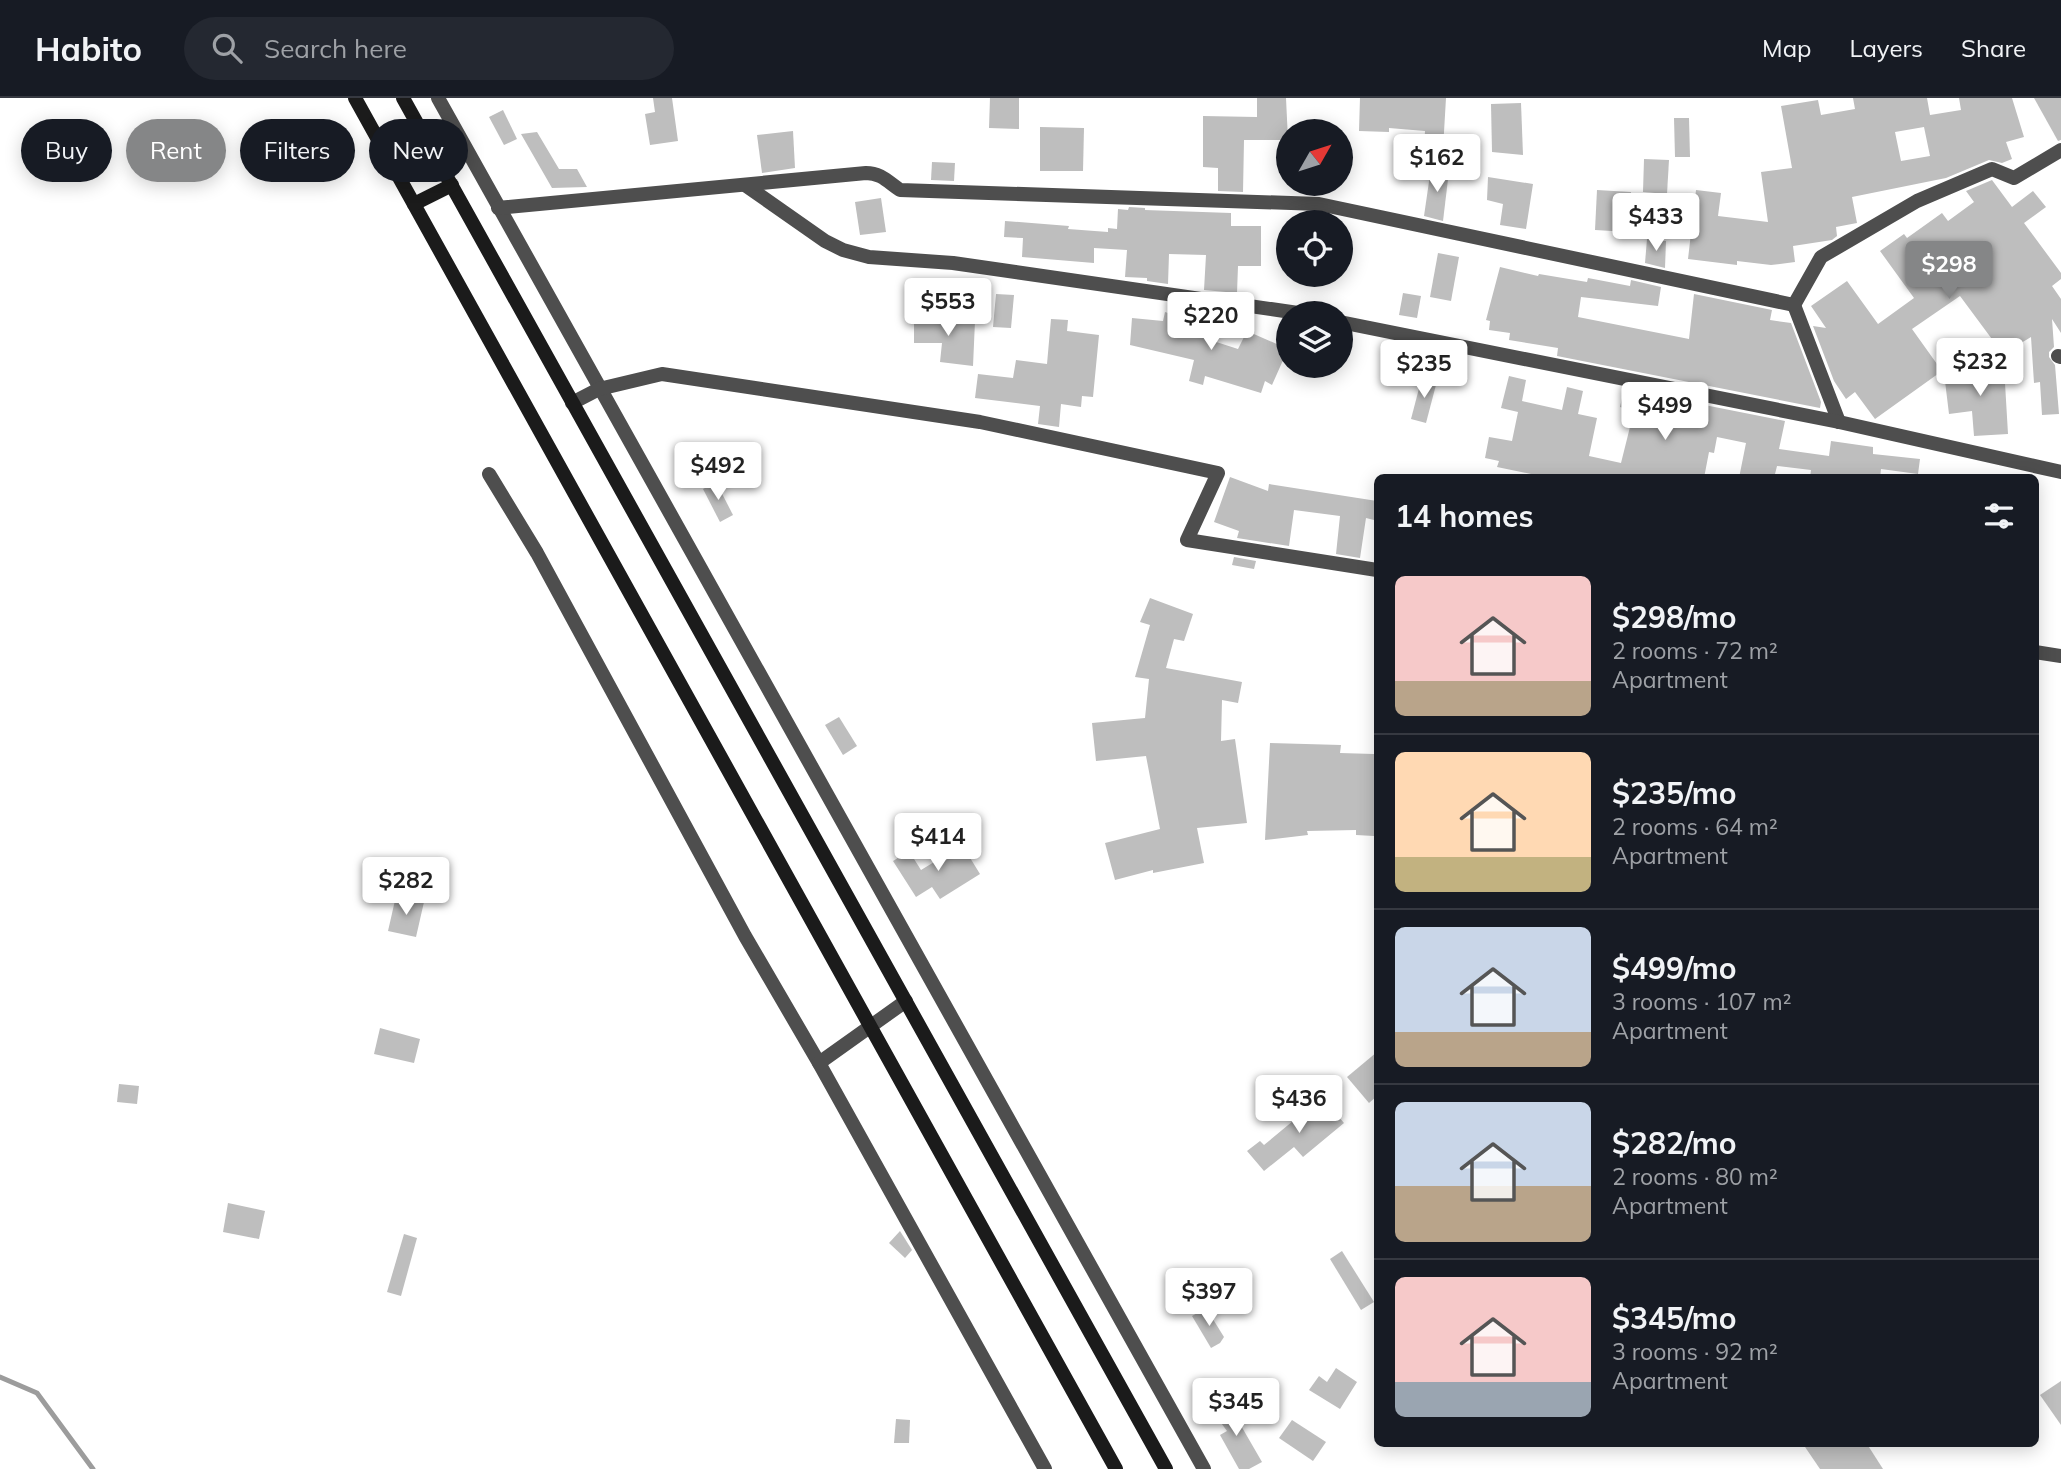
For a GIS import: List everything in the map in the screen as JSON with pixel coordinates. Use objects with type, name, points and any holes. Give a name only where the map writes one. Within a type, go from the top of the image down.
[{"type":"main road","points":[[355,98],[1116,1469]]},
{"type":"main road","points":[[403,98],[1166,1469]]},
{"type":"main road","points":[[414,204],[452,185]]},
{"type":"street","points":[[438,98],[1204,1469]]},
{"type":"street","points":[[1794,305],[1821,257],[1917,201],[1992,169],[2014,178],[2061,150]]},
{"type":"street","points":[[498,208],[876,173],[900,190],[1319,204],[1794,305]]},
{"type":"street","points":[[745,184],[825,241],[843,250],[869,257],[953,263],[1276,310]]},
{"type":"street","points":[[1794,305],[1839,422]]},
{"type":"street","points":[[1353,325],[1839,422],[2061,472]]},
{"type":"street","points":[[572,403],[599,389],[662,374],[980,422],[1218,474],[1187,540],[1374,570]]},
{"type":"street","points":[[489,474],[537,553],[745,936],[820,1063],[1045,1469]]},
{"type":"street","points":[[2039,653],[2061,656]]},
{"type":"street","points":[[820,1063],[906,1001]]},
{"type":"building","points":[[653,98],[672,98],[678,141],[650,145],[645,114],[655,112]]},
{"type":"building","points":[[990,98],[1019,98],[1019,129],[989,128]]},
{"type":"building","points":[[1257,98],[1286,98],[1287,119],[1276,119],[1276,140],[1244,140],[1243,192],[1218,191],[1218,168],[1203,167],[1203,116],[1257,117]]},
{"type":"building","points":[[1360,98],[1446,98],[1443,149],[1424,147],[1425,131],[1389,128],[1389,132],[1359,131]]},
{"type":"building","points":[[1853,98],[1927,98],[1930,115],[1961,110],[1959,98],[2012,98],[2024,137],[2006,142],[2012,159],[2002,163],[1989,160],[1946,178],[1852,197],[1857,223],[1836,227],[1837,236],[1832,240],[1793,246],[1795,262],[1771,265],[1737,261],[1737,265],[1688,259],[1696,190],[1721,193],[1718,216],[1768,222],[1761,172],[1792,168],[1781,106],[1818,100],[1821,115],[1855,109]],"holes":[[[1924,127],[1930,156],[1901,161],[1895,132]]]},
{"type":"building","points":[[2034,98],[2061,98],[2061,140],[2058,141]]},
{"type":"building","points":[[1521,103],[1523,155],[1492,152],[1491,104]]},
{"type":"building","points":[[503,110],[517,139],[504,145],[489,117]]},
{"type":"building","points":[[1674,118],[1689,118],[1690,157],[1675,157]]},
{"type":"building","points":[[1040,127],[1084,128],[1083,171],[1040,171]]},
{"type":"building","points":[[793,131],[795,168],[762,173],[757,135]]},
{"type":"building","points":[[537,132],[559,169],[577,169],[587,187],[552,188],[521,134]]},
{"type":"building","points":[[1644,159],[1669,160],[1667,194],[1643,192]]},
{"type":"building","points":[[932,162],[955,163],[954,181],[931,180]]},
{"type":"building","points":[[1431,168],[1449,171],[1443,221],[1424,216]]},
{"type":"building","points":[[1488,177],[1533,184],[1526,229],[1500,225],[1503,204],[1487,200]]},
{"type":"building","points":[[1992,180],[2012,207],[2033,191],[2046,207],[2024,223],[2061,273],[2061,279],[2052,286],[2061,299],[2061,333],[2052,319],[2054,347],[2049,352],[2055,365],[2059,414],[2042,415],[2040,382],[2034,383],[2031,337],[2003,354],[1960,296],[1912,329],[1942,371],[1875,419],[1855,392],[1846,399],[1834,381],[1813,326],[1826,328],[1811,306],[1847,281],[1878,324],[1914,298],[1880,251],[1904,234],[1907,238],[1942,213],[1948,221],[1974,202],[1966,191]]},
{"type":"building","points":[[1597,190],[1631,192],[1629,232],[1595,230]]},
{"type":"building","points":[[881,198],[886,232],[860,235],[855,202]]},
{"type":"building","points":[[1129,207],[1231,213],[1231,226],[1261,226],[1261,266],[1238,266],[1237,293],[1204,290],[1206,255],[1169,254],[1168,284],[1147,281],[1147,278],[1125,277],[1127,250],[1094,248],[1094,263],[1022,257],[1023,238],[1004,237],[1005,221],[1108,232],[1108,228],[1117,229],[1118,209],[1128,210]]},
{"type":"building","points":[[1647,239],[1666,241],[1665,268],[1645,263]]},
{"type":"building","points":[[1438,253],[1459,257],[1451,301],[1430,297]]},
{"type":"building","points":[[1500,267],[1538,276],[1539,274],[1587,282],[1588,278],[1630,286],[1631,280],[1661,287],[1658,306],[1581,297],[1578,317],[1689,339],[1694,294],[1772,310],[1770,320],[1791,323],[1821,402],[1820,408],[1557,356],[1558,348],[1509,340],[1510,333],[1489,330],[1490,321],[1486,320]]},
{"type":"building","points":[[1403,293],[1421,296],[1417,318],[1399,315]]},
{"type":"building","points":[[996,294],[1014,295],[1011,328],[993,327]]},
{"type":"building","points":[[1165,312],[1211,327],[1207,339],[1238,349],[1247,331],[1276,344],[1276,376],[1272,385],[1265,381],[1261,393],[1205,376],[1203,385],[1189,381],[1194,360],[1130,345],[1132,318],[1163,321]]},
{"type":"building","points":[[914,317],[975,321],[973,366],[940,362],[942,343],[914,343]]},
{"type":"building","points":[[1051,319],[1068,320],[1067,331],[1099,335],[1093,397],[1082,396],[1081,407],[1061,404],[1059,427],[1038,424],[1040,406],[975,398],[978,374],[1013,378],[1016,360],[1047,364]]},
{"type":"building","points":[[2004,366],[2008,434],[1974,436],[1972,411],[1949,414],[1944,373]]},
{"type":"building","points":[[1509,376],[1526,380],[1522,401],[1562,410],[1567,387],[1583,391],[1578,414],[1597,418],[1589,456],[1621,463],[1634,411],[1620,407],[1624,389],[1785,421],[1779,449],[1829,456],[1831,441],[1873,447],[1873,454],[1920,459],[1918,474],[1881,469],[1880,474],[1810,474],[1811,470],[1777,466],[1775,474],[1740,474],[1746,443],[1717,437],[1714,453],[1709,452],[1705,474],[1531,474],[1497,467],[1499,461],[1485,458],[1489,437],[1512,441],[1518,412],[1501,408]]},
{"type":"building","points":[[1422,377],[1437,381],[1426,423],[1411,419]]},
{"type":"building","points":[[1230,477],[1268,491],[1269,484],[1374,501],[1374,520],[1366,518],[1360,558],[1336,554],[1340,516],[1294,510],[1289,546],[1237,538],[1239,531],[1214,522]]},
{"type":"building","points":[[716,482],[733,515],[720,522],[703,489]]},
{"type":"building","points":[[1234,557],[1256,561],[1254,569],[1232,565]]},
{"type":"building","points":[[1150,598],[1193,614],[1184,641],[1174,639],[1166,668],[1242,682],[1238,703],[1222,700],[1221,741],[1235,739],[1247,823],[1197,828],[1204,863],[1153,873],[1153,870],[1115,880],[1105,843],[1160,829],[1146,756],[1096,761],[1092,723],[1145,718],[1149,679],[1135,677],[1150,625],[1140,622]]},
{"type":"building","points":[[839,717],[857,746],[843,755],[825,725]]},
{"type":"building","points":[[1270,743],[1341,745],[1340,753],[1374,754],[1374,836],[1356,835],[1356,830],[1307,831],[1308,835],[1265,840]]},
{"type":"building","points":[[964,848],[980,874],[940,899],[932,887],[916,897],[893,861],[909,851],[921,870],[944,856],[946,860]]},
{"type":"building","points":[[396,896],[424,902],[416,937],[388,931]]},
{"type":"building","points":[[380,1028],[420,1039],[414,1063],[374,1054]]},
{"type":"building","points":[[1374,1054],[1374,1099],[1369,1103],[1347,1077]]},
{"type":"building","points":[[119,1084],[139,1086],[137,1104],[117,1102]]},
{"type":"building","points":[[1322,1097],[1344,1123],[1303,1157],[1294,1147],[1264,1171],[1247,1151],[1260,1141],[1264,1145]]},
{"type":"building","points":[[228,1203],[265,1211],[259,1239],[223,1232]]},
{"type":"building","points":[[900,1231],[912,1250],[905,1258],[889,1243]]},
{"type":"building","points":[[404,1234],[417,1238],[401,1296],[387,1292]]},
{"type":"building","points":[[1342,1251],[1374,1302],[1361,1310],[1330,1259]]},
{"type":"building","points":[[1206,1308],[1224,1337],[1211,1348],[1192,1316]]},
{"type":"building","points":[[1336,1368],[1357,1382],[1340,1409],[1309,1390],[1319,1376],[1327,1382]]},
{"type":"building","points":[[2061,1381],[2061,1425],[2040,1395]]},
{"type":"building","points":[[1225,1398],[1262,1462],[1249,1469],[1239,1469],[1220,1435],[1227,1431],[1211,1409]]},
{"type":"building","points":[[896,1419],[910,1420],[909,1443],[894,1443]]},
{"type":"building","points":[[1292,1420],[1326,1442],[1313,1461],[1279,1438]]},
{"type":"building","points":[[1805,1447],[1869,1447],[1883,1469],[1820,1469]]},
{"type":"waterway","points":[[0,1377],[37,1393],[93,1469]]}]
